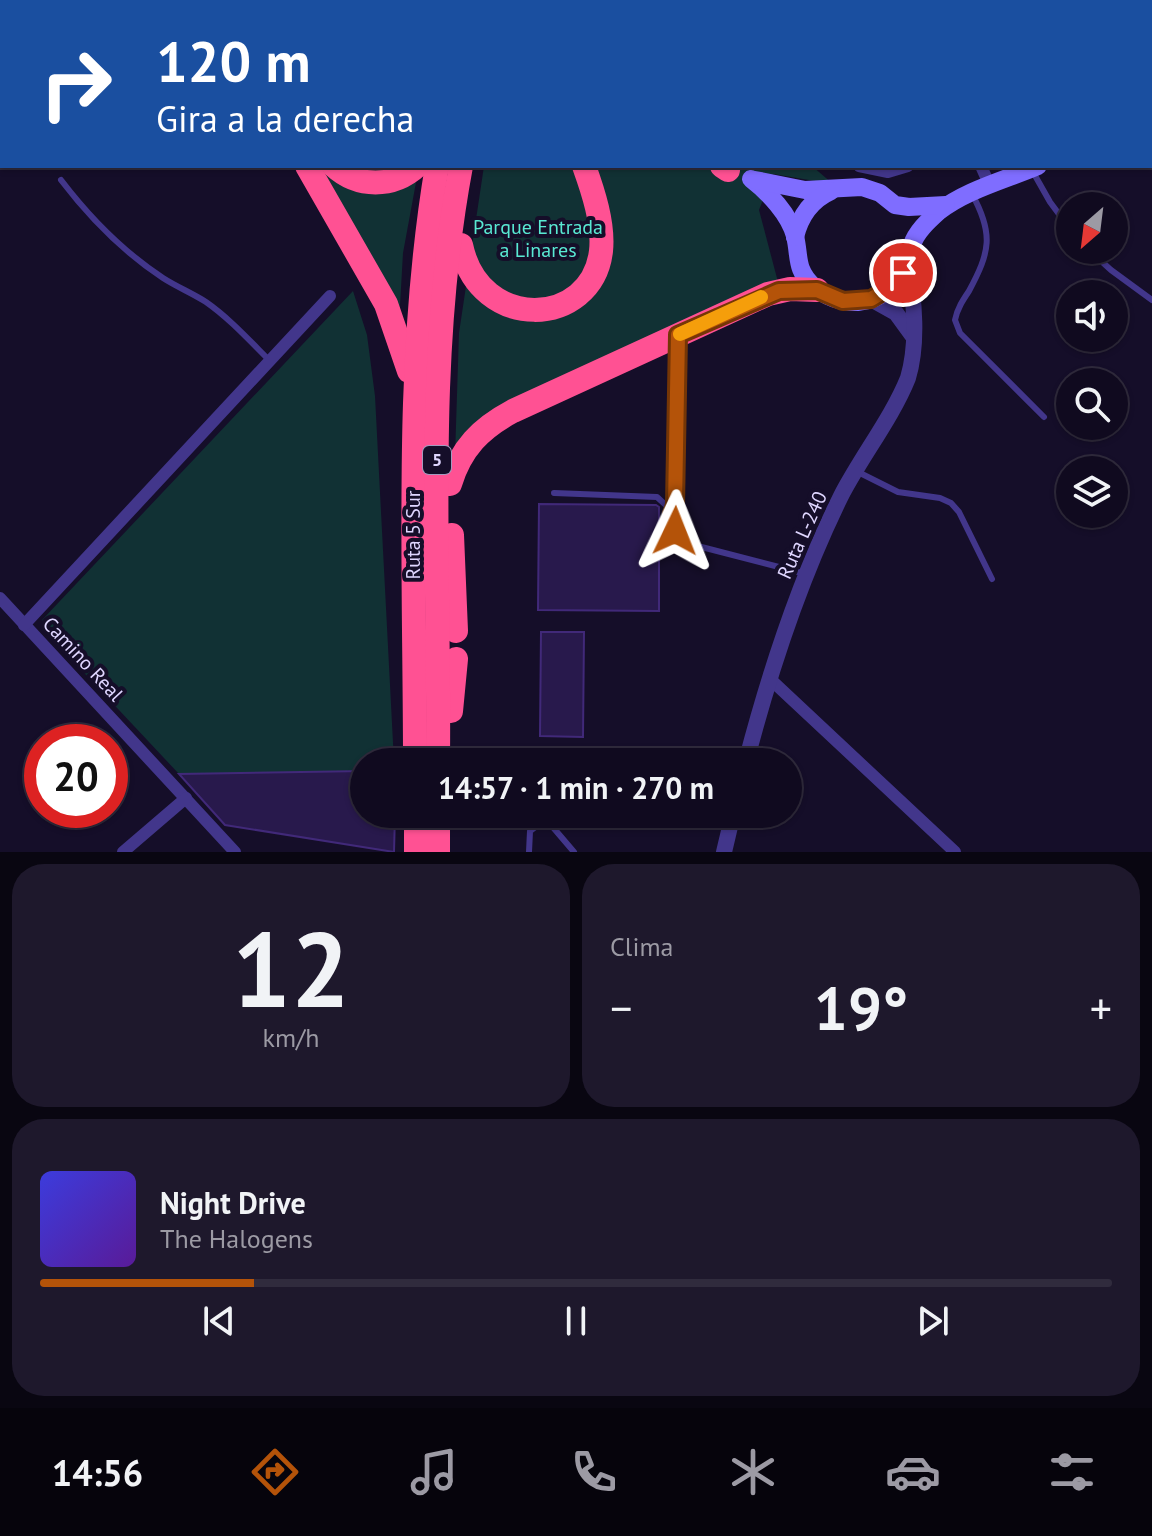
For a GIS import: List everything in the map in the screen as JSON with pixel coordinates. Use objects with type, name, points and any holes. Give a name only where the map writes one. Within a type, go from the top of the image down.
[{"type":"highway","points":[[308,168],[386,304],[406,362],[415,405]]},
{"type":"highway","points":[[337,168],[357,180],[377,183],[401,177],[414,168]]},
{"type":"highway","name":"Ruta 5 Sur","points":[[430,748],[415,405],[419,300],[437,168]]},
{"type":"highway","name":"Ruta 5 Sur","points":[[431,748],[438,387],[445,270],[461,168]]},
{"type":"highway","points":[[456,631],[450,484],[452,343],[461,245],[474,168]]},
{"type":"highway","points":[[461,245],[469,271],[481,288],[507,306],[541,310],[572,298],[592,276],[601,247],[597,213],[585,168]]},
{"type":"highway","points":[[450,484],[463,452],[489,425],[513,411],[768,294],[790,289],[817,290]]},
{"type":"highway","points":[[436,748],[451,709],[456,659]]},
{"type":"highway","points":[[416,828],[416,852]]},
{"type":"highway","points":[[438,828],[438,852]]},
{"type":"main road","points":[[724,168],[751,179],[793,189],[862,187],[880,193],[895,205],[907,224],[909,256]]},
{"type":"main road","points":[[834,190],[818,198],[805,212],[795,237],[801,270],[817,290],[843,301],[871,299],[893,286],[927,222],[952,203],[1033,168]]},
{"type":"main road","points":[[751,179],[774,201],[795,237]]},
{"type":"main road","points":[[895,205],[924,207],[952,203]]},
{"type":"street","points":[[869,168],[888,172],[901,168]]},
{"type":"street","points":[[982,168],[990,186]]},
{"type":"street","name":"Ruta L-240","points":[[750,748],[769,678],[806,574],[855,470],[905,385],[912,361],[914,306],[909,256]]},
{"type":"street","points":[[24,625],[330,296]]},
{"type":"street","points":[[871,299],[896,313],[912,335]]},
{"type":"street","name":"Camino Real","points":[[0,598],[235,852]]},
{"type":"street","points":[[769,678],[955,852]]},
{"type":"street","points":[[123,852],[186,798]]},
{"type":"street","points":[[724,852],[730,828]]},
{"type":"lane","points":[[1035,168],[1056,210]]},
{"type":"lane","points":[[61,180],[110,237],[147,267],[204,301],[269,360]]},
{"type":"lane","points":[[972,194],[986,224],[987,251],[955,320],[960,333],[1044,417]]},
{"type":"lane","points":[[1104,264],[1152,300]]},
{"type":"lane","points":[[678,335],[676,490],[672,514],[675,531],[686,543],[806,574]]},
{"type":"lane","points":[[855,470],[898,492],[940,498],[951,503],[959,512],[992,579]]},
{"type":"lane","points":[[554,493],[652,495],[663,500],[672,514]]},
{"type":"lane","points":[[529,852],[530,831],[538,825],[551,825],[574,852]]},
{"type":"green space","points":[[318,168],[419,168],[403,253],[399,323]]},
{"type":"green space","name":"Parque Entrada a Linares","points":[[484,168],[814,168],[833,184],[773,174],[759,210],[778,282],[511,406],[455,456],[459,333]]},
{"type":"green space","points":[[353,291],[367,335],[375,396],[393,748],[350,748],[350,771],[179,774],[43,629],[42,620]]},
{"type":"building","points":[[539,504],[659,507],[659,611],[538,610]]},
{"type":"building","points":[[541,632],[584,632],[583,737],[540,736]]},
{"type":"building","points":[[350,771],[350,828],[395,828],[394,852],[225,825],[179,774]]},
{"type":"slow traffic","points":[[680,334],[761,297]]},
{"type":"route","points":[[675,531],[672,514],[675,505],[678,335],[768,294],[790,289],[817,290],[834,299],[862,302],[879,296],[893,286],[903,273]]}]
